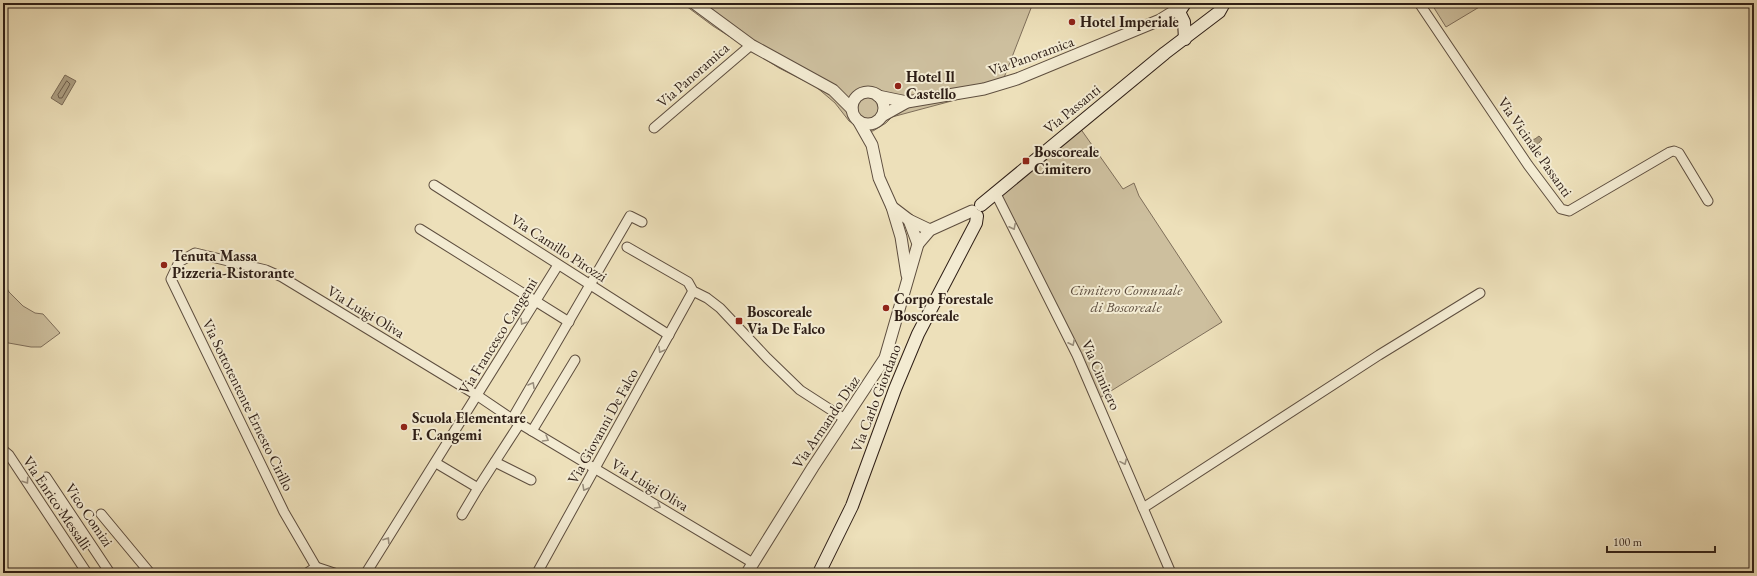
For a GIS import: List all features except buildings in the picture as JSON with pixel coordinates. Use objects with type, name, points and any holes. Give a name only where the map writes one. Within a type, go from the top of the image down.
[{"type":"main road","name":"Via Passanti","points":[[977,211],[995,192],[1229,3]]},
{"type":"main road","points":[[1183,13],[1193,25],[1208,21]]},
{"type":"main road","points":[[1183,13],[1185,39]]},
{"type":"main road","name":"Via Carlo Giordano","points":[[819,573],[852,506],[895,389],[918,334],[976,223],[977,211]]},
{"type":"street","name":"Via Panoramica","points":[[694,3],[751,45],[833,90],[852,109],[853,114],[872,145]]},
{"type":"street","name":"Via Vicinale Passanti","points":[[1419,3],[1528,165],[1561,209],[1568,211],[1674,151],[1679,153],[1708,201]]},
{"type":"street","name":"Via Panoramica","points":[[833,90],[848,93],[868,92],[878,96],[907,102],[984,89],[1017,79],[1160,20],[1183,13]]},
{"type":"street","name":"Via Panoramica","points":[[654,128],[751,45]]},
{"type":"street","points":[[852,109],[854,99],[863,93]]},
{"type":"street","points":[[872,145],[884,105],[878,96]]},
{"type":"street","name":"Via Panoramica","points":[[859,122],[869,124],[907,102]]},
{"type":"street","name":"Via Armando Diaz","points":[[872,145],[879,178],[892,207],[901,237],[908,278]]},
{"type":"street","name":"Via Camillo Pirozzi","points":[[434,185],[669,335]]},
{"type":"street","name":"Via Cimitero","points":[[995,192],[1077,355],[1172,573]]},
{"type":"street","name":"Via Armando Diaz","points":[[892,207],[909,220],[930,230]]},
{"type":"street","name":"Via Passanti","points":[[918,244],[930,230],[977,211]]},
{"type":"street","points":[[462,515],[495,462],[569,322],[630,216],[642,222]]},
{"type":"street","points":[[909,220],[918,244]]},
{"type":"street","points":[[420,229],[569,322]]},
{"type":"street","points":[[901,237],[918,244]]},
{"type":"street","name":"Via Armando Diaz","points":[[747,573],[885,358],[918,244]]},
{"type":"street","points":[[627,247],[688,282],[693,291],[707,298],[720,308],[767,358],[800,390],[845,419]]},
{"type":"street","name":"Via Luigi Oliva","points":[[187,258],[195,253],[266,270],[282,277],[478,396],[532,431],[753,563]]},
{"type":"street","name":"Via Sottotentente Ernesto Cirillo","points":[[187,258],[179,262],[171,279],[284,512],[316,567]]},
{"type":"street","name":"Via Francesco Cangemi","points":[[366,573],[478,396],[558,265]]},
{"type":"street","name":"Via Giovanni De Falco","points":[[537,573],[596,469],[693,291]]},
{"type":"street","points":[[1143,508],[1372,360],[1480,293]]},
{"type":"street","points":[[532,431],[575,360]]},
{"type":"street","name":"Via Enrico Messalli","points":[[3,450],[9,455],[87,573]]},
{"type":"street","points":[[495,462],[530,480]]},
{"type":"street","points":[[436,463],[478,488]]},
{"type":"street","name":"Vico Comizi","points":[[46,477],[107,572]]},
{"type":"street","points":[[101,514],[150,573]]},
{"type":"street","points":[[307,573],[316,567],[334,573]]},
{"type":"green space","points":[[682,3],[1033,3],[1000,88],[892,117],[886,123],[873,131],[864,131],[849,121],[835,103],[815,86],[779,68],[713,26]]},
{"type":"green space","points":[[1431,3],[1486,3],[1446,27]]},
{"type":"green space","name":"Cimitero Comunale di Boscoreale","points":[[1080,128],[1123,189],[1134,183],[1139,196],[1222,322],[1098,399],[999,195]]},
{"type":"green space","points":[[3,281],[9,292],[23,306],[35,313],[43,314],[60,333],[41,347],[31,347],[3,342]]},
{"type":"water","points":[[65,75],[76,81],[62,105],[51,98]]},
{"type":"water","points":[[1539,136],[1542,139],[1540,142],[1536,145],[1531,144],[1531,140]]},
{"type":"place","name":"Hotel Imperiale","points":[[1072,22]]},
{"type":"place","name":"Hotel Il Castello","points":[[898,86]]},
{"type":"place","name":"Boscoreale Cimitero","points":[[1026,161]]},
{"type":"place","name":"Tenuta Massa Pizzeria-Ristorante","points":[[164,265]]},
{"type":"place","name":"Corpo Forestale Boscoreale","points":[[886,308]]},
{"type":"place","name":"Boscoreale Via De Falco","points":[[739,321]]},
{"type":"place","name":"Scuola Elementare F. Cangemi","points":[[404,427]]}]
